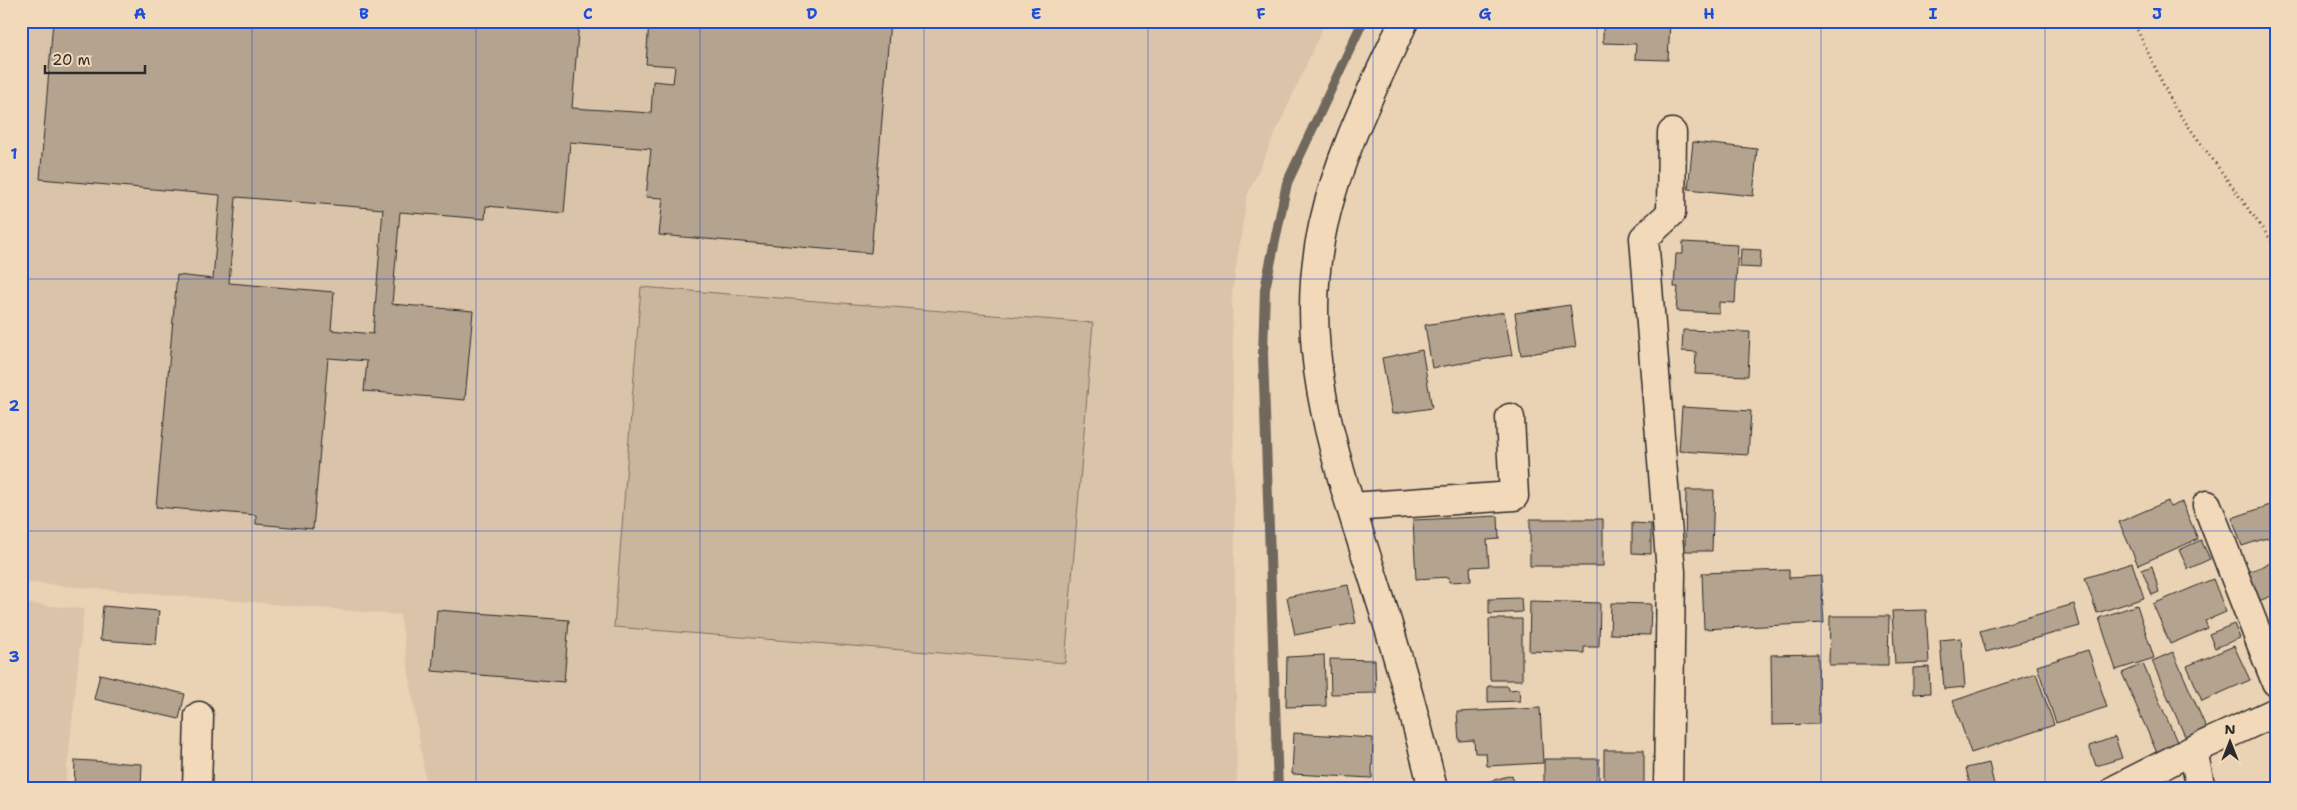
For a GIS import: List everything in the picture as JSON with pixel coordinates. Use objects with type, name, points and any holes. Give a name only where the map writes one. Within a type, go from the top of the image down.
[{"type":"street","points":[[1404,21],[1342,156],[1322,228],[1315,289],[1314,348],[1322,405],[1350,507],[1420,734],[1434,789]]},
{"type":"street","points":[[1668,789],[1671,572],[1644,238],[1671,212],[1672,133]]},
{"type":"street","points":[[1350,507],[1514,496],[1510,418]]},
{"type":"street","points":[[2207,505],[2276,682]]},
{"type":"street","points":[[2116,789],[2193,750],[2276,712]]},
{"type":"street","points":[[196,789],[199,716]]},
{"type":"street","points":[[2193,750],[2201,789]]},
{"type":"path","points":[[2132,21],[2173,105],[2276,247]]},
{"type":"shaded area","points":[[21,21],[1326,21],[1247,196],[1232,294],[1237,789],[427,789],[400,615],[21,582]]},
{"type":"shaded area","points":[[641,287],[1093,323],[1065,663],[614,627]]},
{"type":"shaded area","points":[[21,603],[84,609],[65,789],[21,789]]},
{"type":"building","points":[[53,21],[579,21],[572,108],[651,113],[653,81],[673,83],[675,66],[646,64],[649,21],[890,21],[871,253],[659,235],[663,198],[646,197],[651,149],[570,142],[564,213],[486,206],[485,219],[400,212],[392,304],[473,311],[465,400],[364,391],[367,361],[328,358],[313,529],[256,524],[256,515],[156,507],[177,275],[213,279],[220,195],[40,179]],"holes":[[[236,197],[383,209],[373,334],[331,330],[334,292],[229,283]]]},
{"type":"building","points":[[1603,21],[1670,21],[1668,60],[1635,59],[1636,44],[1603,43]]},
{"type":"building","points":[[1693,142],[1757,149],[1753,196],[1688,189]]},
{"type":"building","points":[[1683,242],[1738,245],[1735,303],[1719,302],[1719,313],[1676,311],[1678,287],[1674,287],[1676,254],[1683,254]]},
{"type":"building","points":[[1741,249],[1761,250],[1760,268],[1740,267]]},
{"type":"building","points":[[1570,305],[1576,347],[1521,355],[1515,313]]},
{"type":"building","points":[[1504,312],[1512,355],[1432,368],[1425,325]]},
{"type":"building","points":[[1683,330],[1750,332],[1748,376],[1695,374],[1696,352],[1682,351]]},
{"type":"building","points":[[1422,350],[1432,408],[1392,414],[1382,358]]},
{"type":"building","points":[[1682,407],[1751,411],[1748,455],[1679,451]]},
{"type":"building","points":[[1686,490],[1714,490],[1712,551],[1685,551]]},
{"type":"building","points":[[2168,501],[2170,507],[2182,502],[2198,539],[2138,565],[2119,522]]},
{"type":"building","points":[[2276,503],[2276,535],[2242,546],[2232,518]]},
{"type":"building","points":[[1498,516],[1499,539],[1487,540],[1489,566],[1470,567],[1471,581],[1449,582],[1449,577],[1416,579],[1413,520]]},
{"type":"building","points":[[1530,519],[1603,519],[1603,566],[1530,566]]},
{"type":"building","points":[[1632,523],[1651,524],[1651,554],[1632,553]]},
{"type":"building","points":[[2201,540],[2210,559],[2188,569],[2179,550]]},
{"type":"building","points":[[2276,561],[2276,594],[2254,603],[2243,574]]},
{"type":"building","points":[[2132,563],[2144,598],[2097,613],[2085,578]]},
{"type":"building","points":[[2152,566],[2159,592],[2152,595],[2142,570]]},
{"type":"building","points":[[1789,570],[1789,578],[1821,576],[1824,623],[1704,629],[1702,573]]},
{"type":"building","points":[[2213,579],[2226,612],[2205,621],[2208,628],[2170,644],[2153,604]]},
{"type":"building","points":[[1348,585],[1356,623],[1295,635],[1287,597]]},
{"type":"building","points":[[1521,598],[1522,612],[1489,614],[1489,599]]},
{"type":"building","points":[[1530,601],[1600,603],[1599,647],[1584,647],[1584,653],[1529,651]]},
{"type":"building","points":[[1611,603],[1651,604],[1650,635],[1610,634]]},
{"type":"building","points":[[2074,604],[2080,626],[1986,652],[1980,631]]},
{"type":"building","points":[[2137,605],[2154,658],[2116,670],[2099,618]]},
{"type":"building","points":[[103,606],[159,611],[156,644],[100,640]]},
{"type":"building","points":[[437,610],[569,620],[564,682],[432,671]]},
{"type":"building","points":[[1926,610],[1929,663],[1895,664],[1892,611]]},
{"type":"building","points":[[1830,616],[1889,616],[1888,665],[1829,665]]},
{"type":"building","points":[[1489,619],[1522,619],[1522,680],[1490,680]]},
{"type":"building","points":[[2234,624],[2240,638],[2215,648],[2209,634]]},
{"type":"building","points":[[1961,638],[1965,687],[1944,689],[1940,640]]},
{"type":"building","points":[[2234,646],[2250,680],[2202,701],[2187,666]]},
{"type":"building","points":[[2088,650],[2107,707],[2056,723],[2037,666]]},
{"type":"building","points":[[2173,652],[2208,732],[2187,741],[2152,661]]},
{"type":"building","points":[[1818,654],[1819,724],[1772,725],[1771,655]]},
{"type":"building","points":[[1324,655],[1326,706],[1286,707],[1287,657]]},
{"type":"building","points":[[1330,659],[1375,660],[1376,693],[1331,694]]},
{"type":"building","points":[[2143,664],[2178,744],[2157,753],[2122,673]]},
{"type":"building","points":[[1929,667],[1930,693],[1913,694],[1913,668]]},
{"type":"building","points":[[2036,673],[2054,725],[1971,753],[1953,701]]},
{"type":"building","points":[[100,674],[185,694],[179,719],[94,699]]},
{"type":"building","points":[[1488,686],[1508,686],[1509,690],[1519,689],[1520,701],[1488,702]]},
{"type":"building","points":[[1540,708],[1543,763],[1487,766],[1486,753],[1475,753],[1474,740],[1459,741],[1457,712]]},
{"type":"building","points":[[1294,733],[1373,738],[1372,778],[1292,774]]},
{"type":"building","points":[[2115,737],[2122,758],[2096,766],[2089,746]]},
{"type":"building","points":[[1604,750],[1644,750],[1644,789],[1604,789]]},
{"type":"building","points":[[1544,759],[1599,759],[1599,789],[1544,789]]},
{"type":"building","points":[[75,760],[142,764],[141,789],[74,789]]},
{"type":"building","points":[[1989,763],[1995,789],[1971,789],[1966,768]]},
{"type":"building","points":[[1512,775],[1516,789],[1477,789],[1476,785]]},
{"type":"building","points":[[2172,780],[2177,789],[2156,789]]},
{"type":"waterway","points":[[1278,789],[1263,354],[1265,289],[1287,183],[1363,21]]}]
